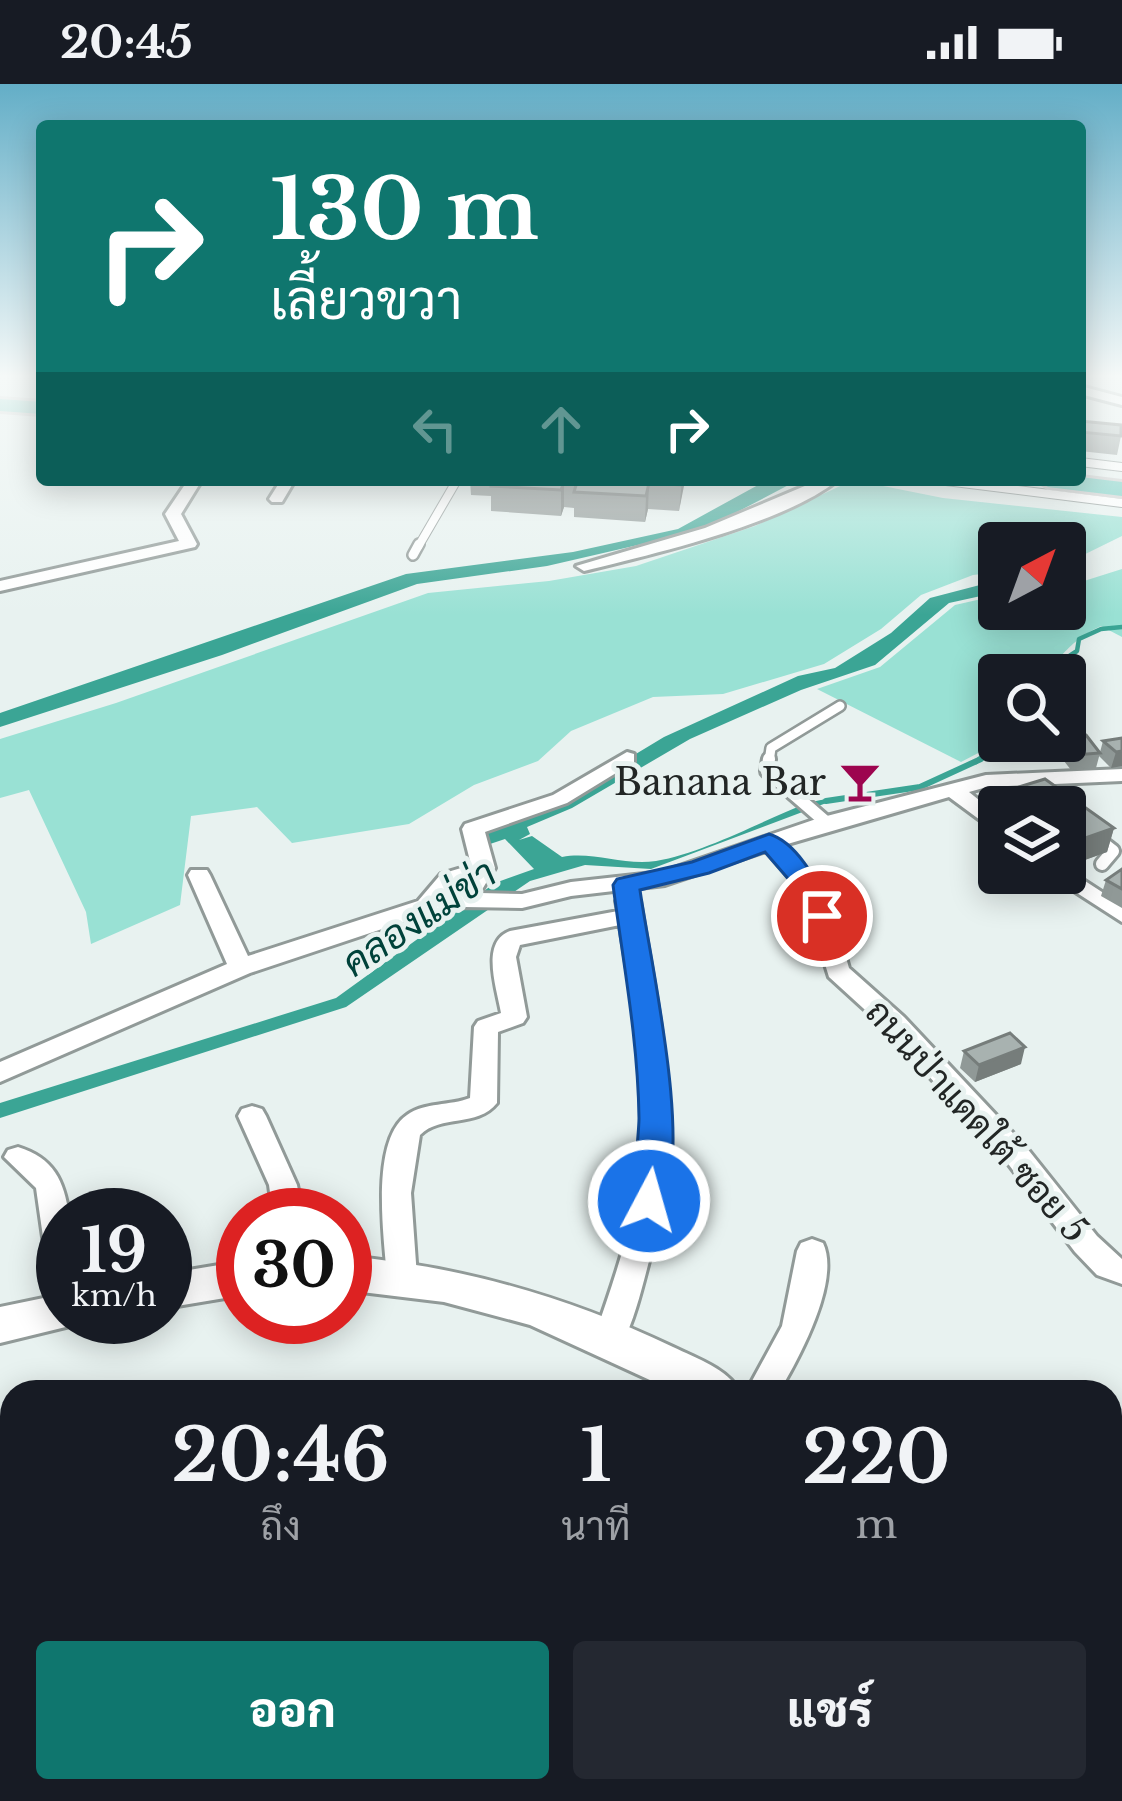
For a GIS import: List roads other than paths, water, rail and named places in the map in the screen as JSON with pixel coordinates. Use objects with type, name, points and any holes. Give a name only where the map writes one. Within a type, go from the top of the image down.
[{"type":"main road","points":[[1086,467],[1122,471]]},
{"type":"main road","points":[[1086,485],[1122,489]]},
{"type":"street","points":[[0,586],[189,544],[173,514],[191,486]]},
{"type":"street","points":[[278,499],[285,486]]},
{"type":"street","points":[[584,566],[683,544],[756,517],[819,486]]},
{"type":"street","points":[[468,900],[484,868],[484,847],[472,829],[560,799],[627,758]]},
{"type":"street","points":[[0,1073],[241,967],[425,906],[468,900],[522,901],[585,886],[626,885],[700,868],[820,817],[952,789],[1122,775]]},
{"type":"street","points":[[952,789],[978,810]]},
{"type":"street","name":"ถนนป่าแดดใต้ ซอย 5","points":[[769,841],[802,879],[822,916],[838,971],[895,1023],[1016,1154],[1086,1244],[1108,1266],[1122,1272]]},
{"type":"street","points":[[425,906],[449,879],[484,868]]},
{"type":"street","points":[[199,874],[241,967]]},
{"type":"street","points":[[611,1335],[642,1240],[656,1162],[654,1085],[626,885]]},
{"type":"street","points":[[1086,891],[1122,915]]},
{"type":"street","points":[[402,1277],[394,1190],[409,1127],[418,1120],[471,1111],[483,1103],[487,1027],[509,1020],[515,1011],[504,948],[520,934],[630,916]]},
{"type":"street","points":[[252,1116],[284,1188]]},
{"type":"street","points":[[18,1157],[38,1168],[51,1188]]},
{"type":"street","points":[[769,1380],[798,1333],[812,1251]]},
{"type":"street","points":[[372,1275],[516,1300],[611,1335],[695,1380]]},
{"type":"street","points":[[0,1325],[36,1318]]},
{"type":"lane","points":[[413,556],[454,486]]},
{"type":"lane","points":[[988,486],[1122,502]]},
{"type":"lane","points":[[820,817],[767,771],[771,748],[840,706]]},
{"type":"lane","points":[[1086,831],[1113,851],[1102,864]]},
{"type":"waterway","points":[[1072,654],[1079,639],[1101,629],[1122,627]]},
{"type":"waterway","points":[[826,801],[920,787],[978,761]]},
{"type":"place","name":"Banana Bar","points":[[860,782]]},
{"type":"water label","name":"คลองแม่ข่า","points":[[419,918]]}]
